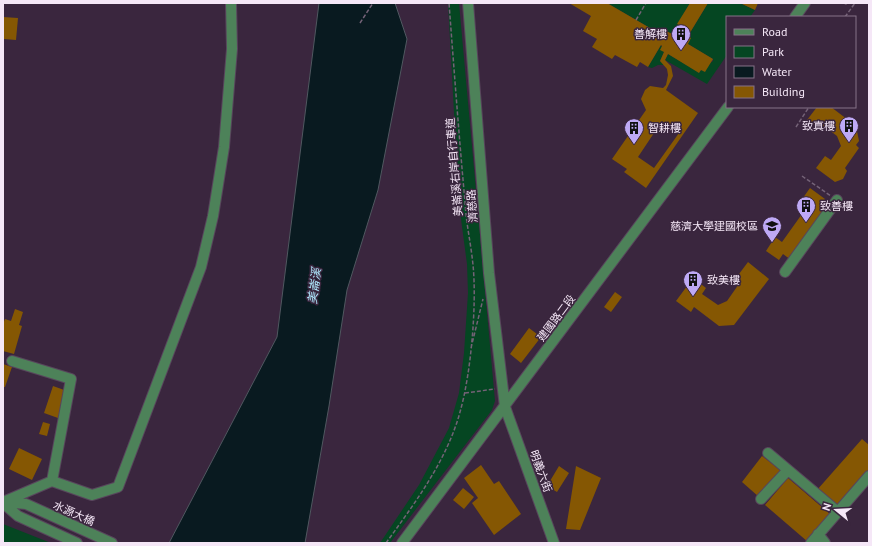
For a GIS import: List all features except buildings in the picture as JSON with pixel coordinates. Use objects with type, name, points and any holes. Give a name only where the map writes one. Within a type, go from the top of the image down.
[{"type":"street","points":[[77,543],[18,516],[3,502],[52,481],[92,494],[118,487],[201,267],[213,216],[224,147],[232,49],[231,3]]},
{"type":"street","name":"濟慈路","points":[[468,3],[490,289],[505,407]]},
{"type":"street","points":[[796,16],[805,3]]},
{"type":"street","name":"建國路二段","points":[[402,543],[727,108]]},
{"type":"street","points":[[785,272],[837,200]]},
{"type":"street","points":[[12,361],[71,379],[52,481]]},
{"type":"street","name":"明義六街","points":[[505,407],[554,543]]},
{"type":"street","points":[[768,453],[838,512]]},
{"type":"street","points":[[761,500],[788,470]]},
{"type":"street","points":[[811,543],[869,476]]},
{"type":"street","name":"水源大橋","points":[[3,502],[26,504],[112,543]]},
{"type":"street","points":[[818,534],[825,543]]},
{"type":"path","points":[[360,22],[373,3]]},
{"type":"path","name":"美崙溪右岸自行車道","points":[[449,3],[466,212],[473,266],[473,313],[470,354]]},
{"type":"path","points":[[636,20],[646,3]]},
{"type":"path","points":[[846,16],[855,3]]},
{"type":"path","points":[[796,127],[808,108]]},
{"type":"path","points":[[802,176],[837,200]]},
{"type":"path","points":[[386,543],[416,502],[442,456],[460,413],[465,393],[470,354],[485,290],[490,289]]},
{"type":"path","points":[[465,393],[503,388]]},
{"type":"green space","points":[[448,3],[459,3],[495,401],[492,410],[390,543],[380,543],[419,485],[449,428],[459,393],[464,353],[468,293],[467,264],[459,204]]},
{"type":"green space","points":[[607,3],[690,3],[678,24],[688,30],[682,40],[665,30],[662,35]]},
{"type":"green space","points":[[708,3],[740,3],[755,10],[751,16],[726,16],[726,56],[707,84],[665,60],[668,54],[699,72],[713,61],[713,59],[688,44],[688,36]]},
{"type":"green space","points":[[661,45],[664,52],[660,61],[665,65],[658,65],[652,68],[648,67]]},
{"type":"green space","points":[[3,524],[51,543],[3,543]]},
{"type":"water","name":"美崙溪","points":[[319,3],[395,3],[407,39],[378,190],[347,290],[329,406],[305,543],[169,543],[277,337]]},
{"type":"place","name":"善解樓","points":[[681,51]]},
{"type":"place","name":"致真樓","points":[[849,143]]},
{"type":"place","name":"智耕樓","points":[[634,145]]},
{"type":"place","name":"致善樓","points":[[806,223]]},
{"type":"place","name":"慈濟大學建國校區","points":[[772,243]]},
{"type":"place","name":"致美樓","points":[[693,297]]}]
